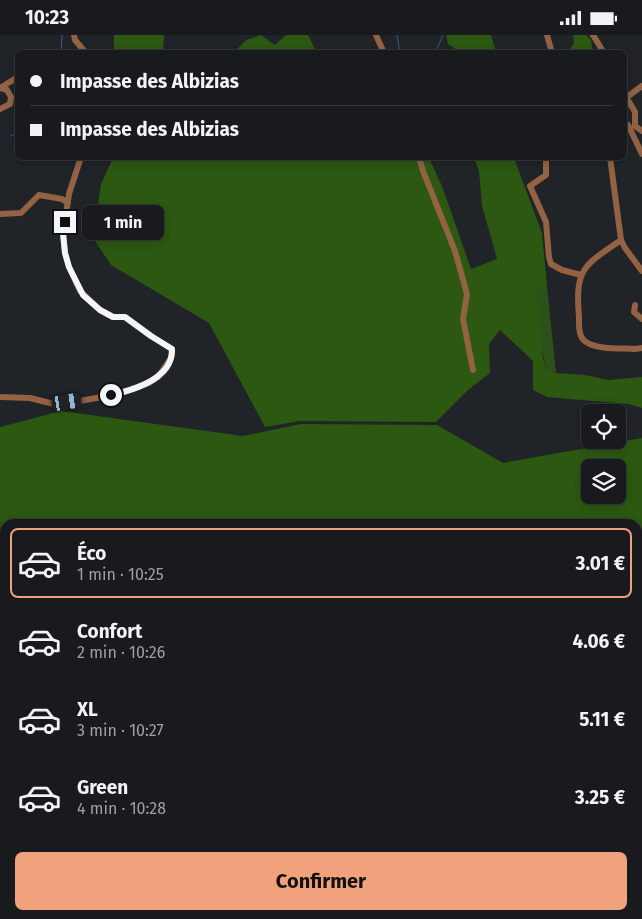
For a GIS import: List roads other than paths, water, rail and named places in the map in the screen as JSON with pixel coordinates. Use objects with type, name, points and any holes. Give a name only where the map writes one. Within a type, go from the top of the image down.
[{"type":"street","points":[[74,35],[75,40],[83,50]]},
{"type":"street","points":[[376,35],[383,50]]},
{"type":"street","points":[[547,35],[551,50]]},
{"type":"street","points":[[593,35],[602,50]]},
{"type":"street","points":[[0,109],[10,104],[11,97],[7,90],[0,88],[15,79]]},
{"type":"street","points":[[627,95],[642,86]]},
{"type":"street","points":[[627,98],[635,112],[635,126]]},
{"type":"street","points":[[627,125],[635,126],[642,131]]},
{"type":"street","points":[[627,127],[642,155]]},
{"type":"street","points":[[0,397],[30,398],[58,405],[118,393],[149,383],[158,377],[173,354],[170,346],[151,336],[125,317],[113,317],[100,310],[83,295],[69,267],[65,253],[63,233],[68,203],[80,160]]},
{"type":"street","points":[[420,160],[456,251],[467,294],[463,319],[473,370]]},
{"type":"street","points":[[546,160],[546,175],[530,186],[546,222],[549,257],[552,264],[562,270],[581,275]]},
{"type":"street","points":[[610,160],[621,240],[642,271]]},
{"type":"street","points":[[0,214],[21,213],[39,195],[62,199],[68,203]]},
{"type":"street","points":[[621,240],[592,260],[581,275],[577,294],[580,331],[582,338],[586,342],[602,347],[636,349],[642,347]]},
{"type":"street","points":[[635,305],[634,312],[642,319]]},
{"type":"waterway","points":[[61,50],[62,35]]},
{"type":"waterway","points":[[397,35],[400,50]]},
{"type":"waterway","points":[[436,50],[443,35]]},
{"type":"waterway","points":[[11,136],[15,134]]}]
